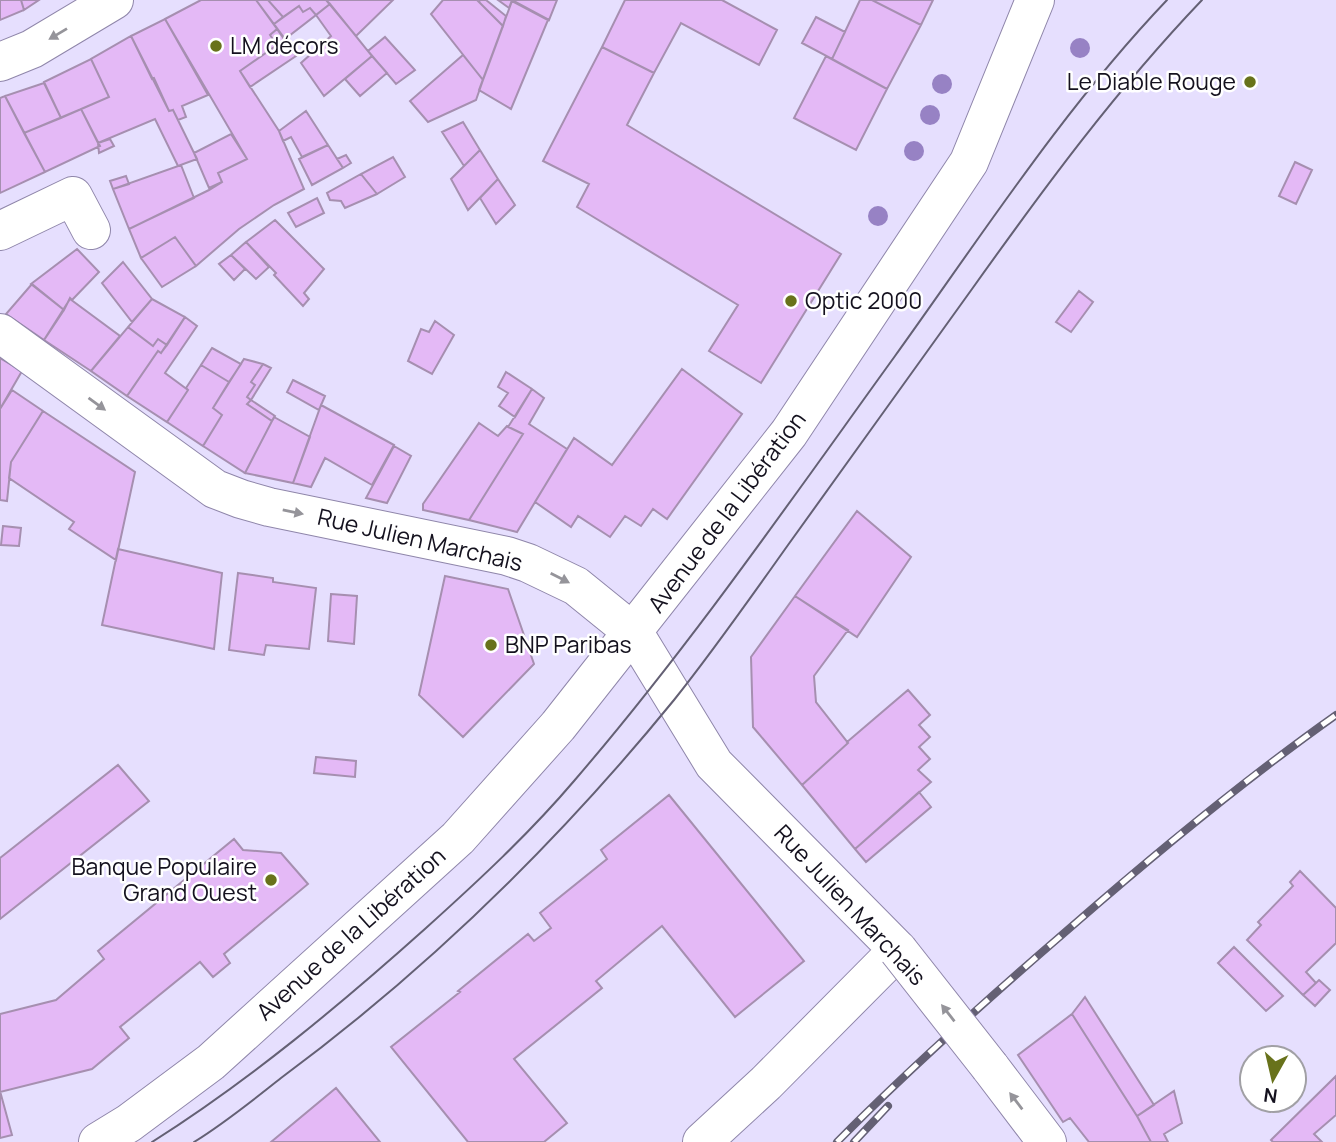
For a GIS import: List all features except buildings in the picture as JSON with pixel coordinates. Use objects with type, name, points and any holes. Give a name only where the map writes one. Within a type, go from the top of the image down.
[{"type":"street","points":[[0,62],[32,50],[114,0]]},
{"type":"street","name":"Avenue de la Libération","points":[[98,1142],[211,1062],[458,838],[558,726],[634,633],[789,433],[969,162],[1035,0]]},
{"type":"street","points":[[0,231],[73,196],[91,230]]},
{"type":"street","name":"Rue Julien Marchais","points":[[0,333],[215,489],[269,507],[507,556],[576,586],[634,633],[714,764],[898,950],[1047,1142]]},
{"type":"street","points":[[702,1142],[766,1083],[898,950]]},
{"type":"tram line","points":[[152,1142],[259,1067],[361,985],[483,875],[557,801],[617,730],[739,572],[1059,128],[1129,41],[1167,0]]},
{"type":"tram line","points":[[194,1142],[239,1111],[388,993],[489,901],[585,803],[674,700],[718,643],[999,251],[1110,104],[1202,0]]},
{"type":"railway","points":[[837,1142],[952,1032],[1103,899],[1234,791],[1336,715]]},
{"type":"railway","points":[[854,1142],[888,1106]]},
{"type":"place","name":"LM décors","points":[[216,46]]},
{"type":"place","name":"Le Diable Rouge","points":[[1250,82]]},
{"type":"place","name":"Optic 2000","points":[[791,301]]},
{"type":"place","name":"BNP Paribas","points":[[491,645]]},
{"type":"place","name":"Banque Populaire Grand Ouest","points":[[271,880]]}]
